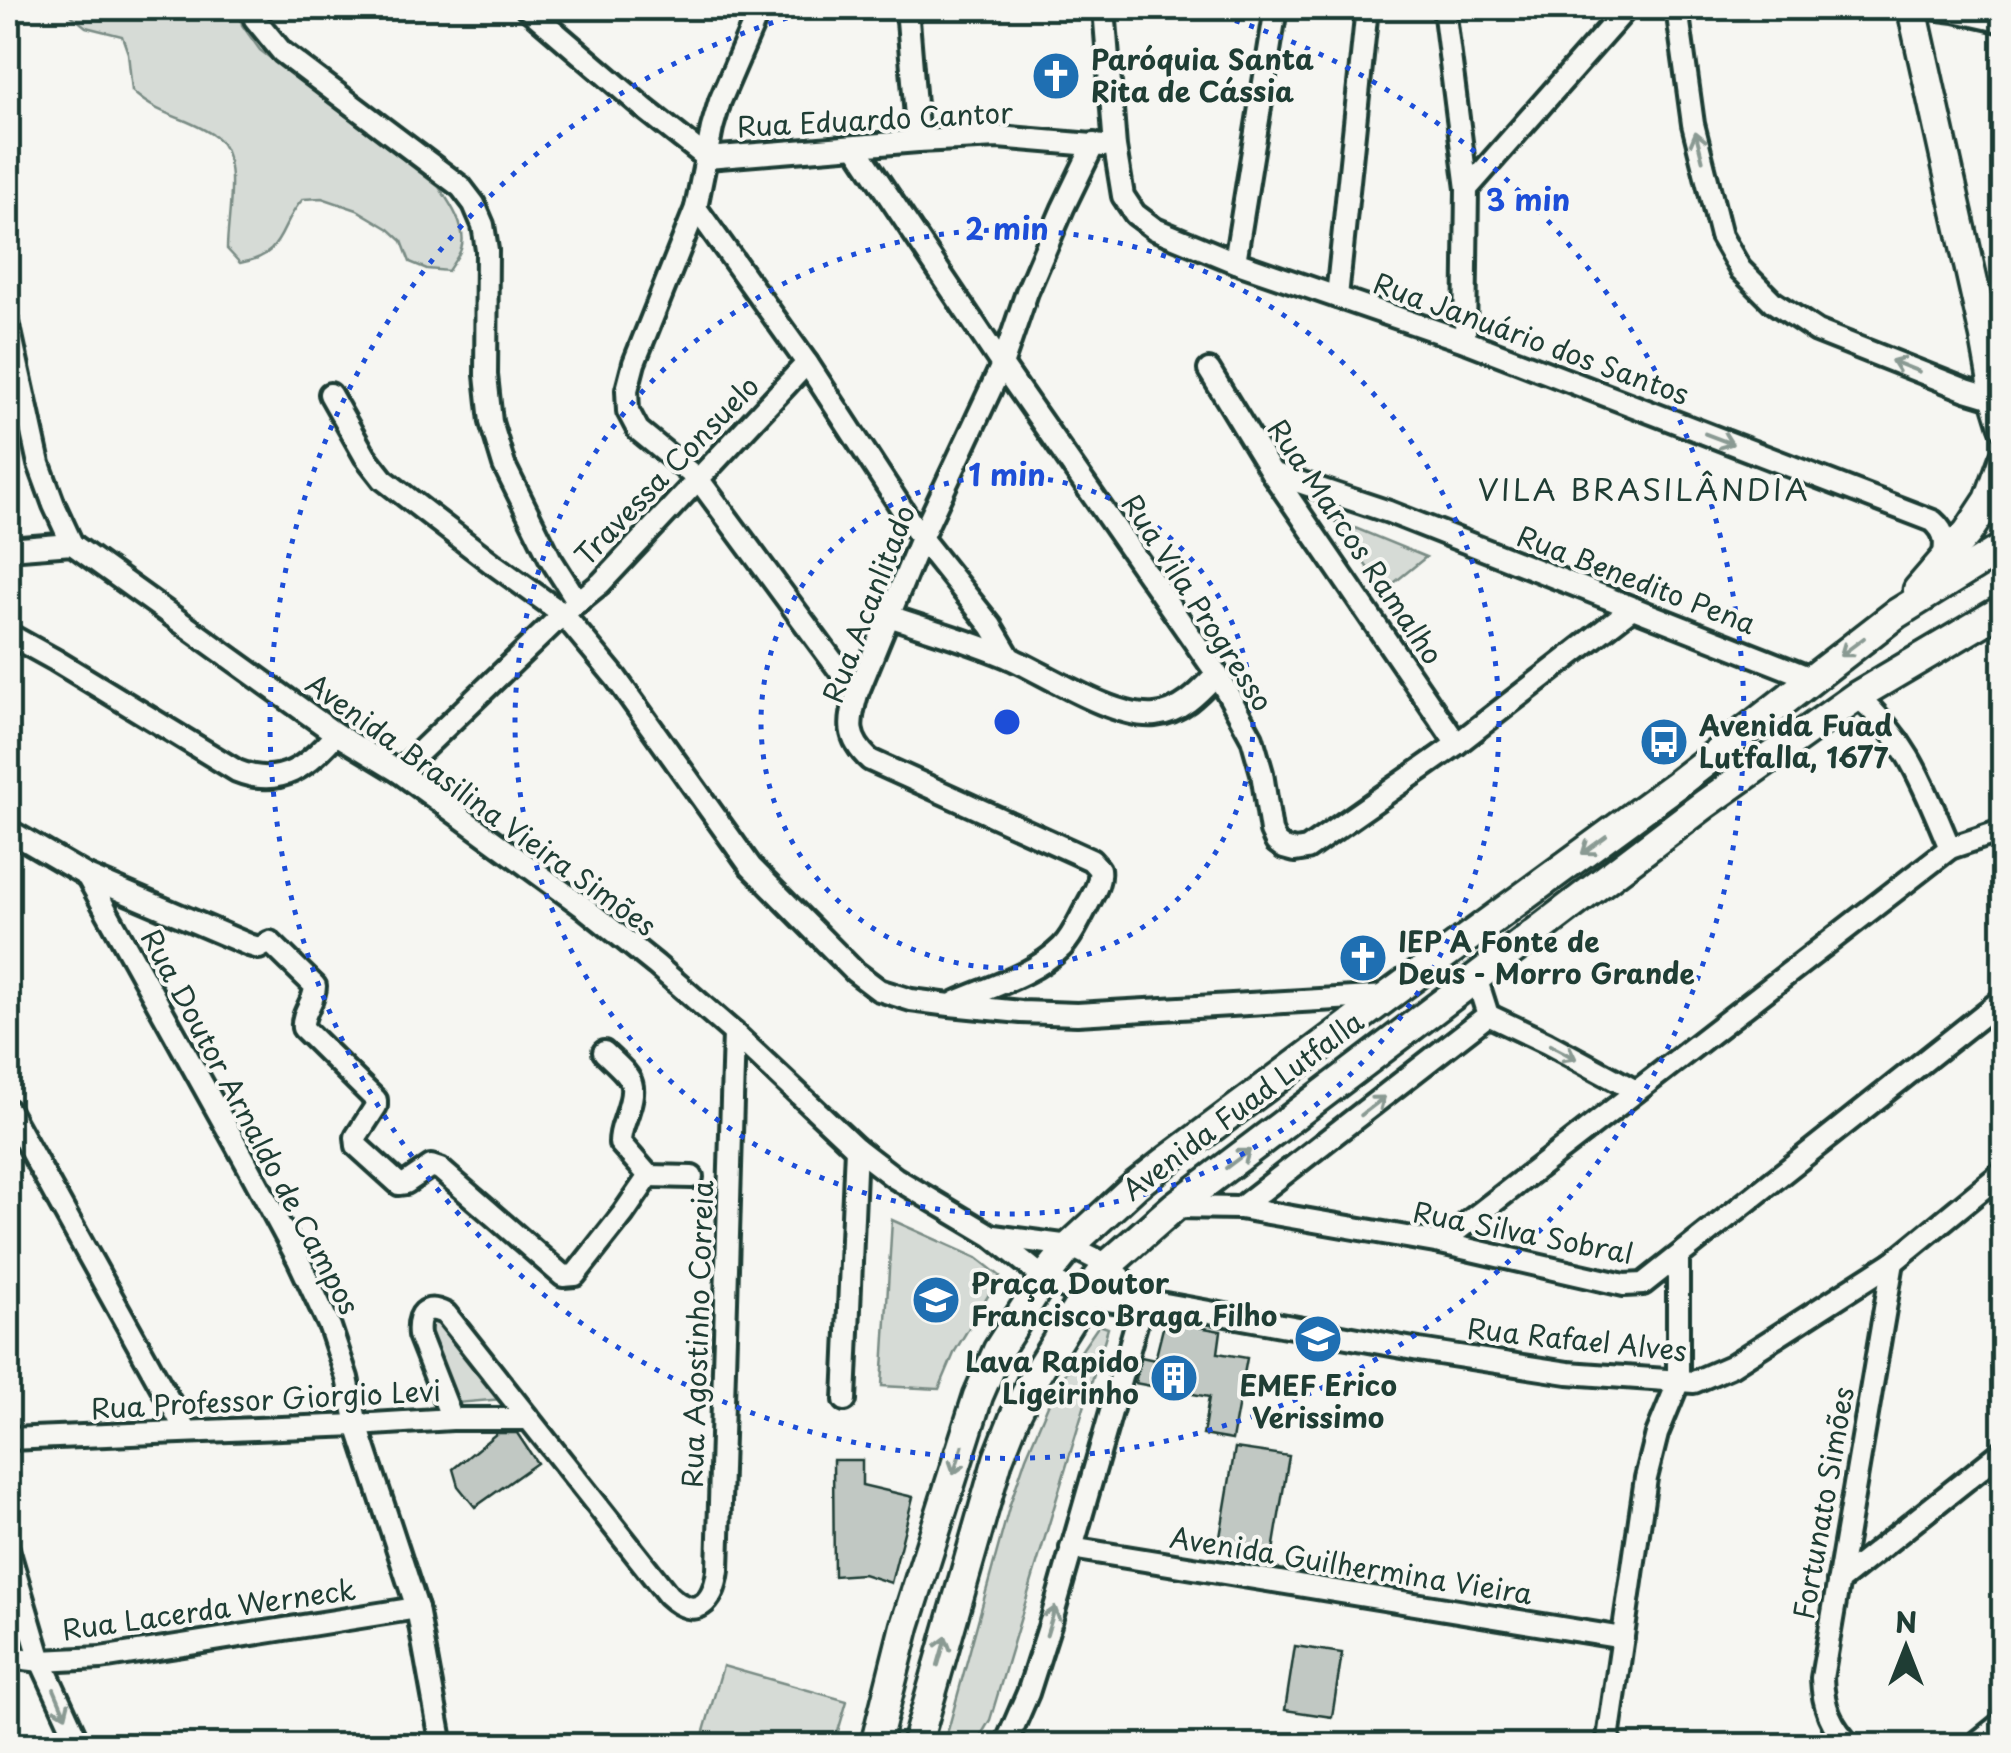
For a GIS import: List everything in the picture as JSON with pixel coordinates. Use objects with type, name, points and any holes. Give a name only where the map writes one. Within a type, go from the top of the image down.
[{"type":"main road","points":[[1912,8],[1994,331],[2000,412]]},
{"type":"main road","points":[[1896,614],[1968,532],[1989,500],[2004,459]]},
{"type":"main road","name":"Avenida Fuad Lutfalla","points":[[875,1746],[905,1626],[978,1396],[998,1350],[1044,1278],[1070,1246],[1136,1185],[1676,785],[1896,614],[2004,547]]},
{"type":"main road","name":"Avenida Fuad Lutfalla","points":[[916,1746],[998,1459],[1015,1416],[1035,1376],[1108,1265],[1174,1207],[1739,780],[1857,696],[2004,609]]},
{"type":"main road","points":[[1726,745],[1727,766],[1739,780]]},
{"type":"street","points":[[252,8],[255,20],[282,52],[461,188],[474,204],[484,225],[487,250],[486,375],[491,422],[504,465],[570,608],[751,867],[854,971],[879,990],[911,1000],[1021,1012],[1077,1014],[1388,996]]},
{"type":"street","points":[[527,8],[707,158],[720,101],[760,8]]},
{"type":"street","points":[[906,8],[918,141]]},
{"type":"street","name":"Rua Januário dos Santos","points":[[1104,8],[1104,146],[1122,196],[1135,214],[1154,229],[1235,262],[1465,341],[1933,521],[1942,528],[1945,538],[1942,563]]},
{"type":"street","points":[[1235,262],[1276,8]]},
{"type":"street","points":[[1337,298],[1367,8]]},
{"type":"street","points":[[1444,8],[1467,189],[1465,341]]},
{"type":"street","points":[[1467,189],[1627,8]]},
{"type":"street","points":[[1676,8],[1702,161],[1721,236],[1740,269],[1772,302],[1817,331],[1966,390],[2000,412]]},
{"type":"street","points":[[1931,8],[2004,22]]},
{"type":"street","name":"Rua Eduardo Cantor","points":[[857,694],[700,480],[638,430],[628,411],[627,390],[634,364],[696,208],[707,158],[998,138],[1104,146]]},
{"type":"street","name":"Rua Acanlitado","points":[[950,1005],[1020,974],[1061,948],[1099,882],[1099,870],[1091,860],[870,760],[858,749],[850,718],[921,538],[1002,365],[1027,292],[1104,146]]},
{"type":"street","name":"Rua Vila Progresso","points":[[856,147],[1217,674],[1252,738],[1271,831],[1284,848],[1307,849],[1458,744],[1632,608]]},
{"type":"street","points":[[696,208],[807,363],[921,538],[991,626],[1010,658]]},
{"type":"street","points":[[8,322],[39,464],[72,544],[8,549]]},
{"type":"street","name":"Travessa Consuelo","points":[[570,608],[602,583],[807,363]]},
{"type":"street","name":"Rua Marcos Ramalho","points":[[1209,370],[1272,473],[1458,744]]},
{"type":"street","points":[[330,394],[364,456],[383,479],[492,563],[570,608]]},
{"type":"street","name":"Rua Benedito Pena","points":[[1272,473],[1389,512],[1811,678]]},
{"type":"street","name":"Avenida Brasilina Vieira Simões","points":[[72,544],[586,908],[656,965],[856,1148],[895,1178],[992,1236],[1044,1278],[1085,1296],[1113,1301],[1142,1300]]},
{"type":"street","points":[[399,772],[570,608]]},
{"type":"street","points":[[889,616],[1010,658],[1127,712],[1154,716],[1178,709],[1217,674]]},
{"type":"street","points":[[8,634],[249,776],[275,778],[292,772],[316,757],[336,734]]},
{"type":"street","points":[[1857,696],[1899,740],[1918,772],[1950,848]]},
{"type":"street","points":[[8,830],[87,876],[249,945],[259,948],[270,942],[313,982],[315,992],[302,1020],[303,1028],[374,1096],[376,1106],[355,1142],[396,1182],[406,1183],[431,1166],[440,1168],[563,1276],[575,1275],[648,1176]]},
{"type":"street","points":[[1441,1243],[1950,848],[2004,830]]},
{"type":"street","name":"Rua Doutor Arnaldo de Campos","points":[[87,876],[298,1259],[330,1327],[357,1426],[417,1608],[442,1746]]},
{"type":"street","points":[[1476,977],[1488,1016],[1636,1090]]},
{"type":"street","name":"Rua Silva Sobral","points":[[1174,1207],[1240,1208],[1441,1243],[1634,1286],[1652,1278],[2004,998]]},
{"type":"street","points":[[1240,1208],[1488,1016]]},
{"type":"street","name":"Rua Agostinho Correia","points":[[527,1418],[678,1604],[688,1608],[708,1601],[715,1591],[718,1570],[734,1034]]},
{"type":"street","points":[[604,1052],[626,1073],[634,1088],[620,1143],[648,1176],[692,1177]]},
{"type":"street","points":[[8,1110],[186,1430]]},
{"type":"street","points":[[845,1400],[856,1148]]},
{"type":"street","name":"Rua Rafael Alves","points":[[1142,1300],[1568,1373],[1694,1382],[1731,1366],[1893,1262],[2004,1171]]},
{"type":"street","name":"Avenida Brasilina Vieira Simões","points":[[992,1236],[1070,1246],[1108,1265],[1142,1300]]},
{"type":"street","points":[[1608,1746],[1646,1478],[1657,1434],[1678,1382],[1678,1257]]},
{"type":"street","name":"Fortunato Simões","points":[[1851,1746],[1830,1719],[1823,1701],[1822,1678],[1893,1262]]},
{"type":"street","points":[[1005,1746],[1028,1693],[1052,1618],[1142,1300]]},
{"type":"street","points":[[452,1418],[420,1335],[418,1321],[428,1310],[446,1314],[527,1418]]},
{"type":"street","name":"Rua Professor Giorgio Levi","points":[[8,1438],[527,1418]]},
{"type":"street","points":[[1838,1582],[2004,1450]]},
{"type":"street","name":"Avenida Guilhermina Vieira","points":[[1071,1548],[1622,1638]]},
{"type":"street","points":[[8,1549],[41,1660],[80,1746]]},
{"type":"street","name":"Rua Lacerda Werneck","points":[[8,1656],[41,1660],[101,1658],[417,1608]]},
{"type":"street","points":[[1974,1746],[2004,1720]]},
{"type":"shaded area","points":[[76,8],[239,8],[242,25],[260,50],[439,187],[457,217],[463,241],[448,271],[410,262],[402,241],[389,229],[357,210],[322,198],[303,199],[274,247],[240,263],[227,249],[231,178],[230,164],[220,141],[132,91],[122,36],[86,27],[72,16]]},
{"type":"shaded area","points":[[1333,519],[1426,557],[1384,591]]},
{"type":"shaded area","name":"Praça Doutor Francisco Braga Filho","points":[[892,1220],[977,1258],[1000,1276],[955,1351],[939,1389],[882,1386]]},
{"type":"shaded area","points":[[440,1316],[503,1399],[457,1403],[425,1342],[425,1320]]},
{"type":"shaded area","points":[[1099,1325],[1108,1328],[990,1720],[975,1745],[944,1745],[1026,1457],[1048,1405]]},
{"type":"shaded area","points":[[723,1666],[847,1701],[834,1745],[700,1745]]},
{"type":"building","points":[[1171,1322],[1221,1331],[1218,1353],[1247,1358],[1232,1440],[1203,1435],[1209,1397],[1135,1383],[1141,1357],[1155,1360],[1163,1328]]},
{"type":"building","points":[[497,1433],[517,1433],[537,1463],[475,1507],[458,1486],[453,1469]]},
{"type":"building","points":[[1235,1448],[1289,1456],[1272,1557],[1218,1549]]},
{"type":"building","points":[[833,1460],[862,1460],[862,1485],[913,1497],[891,1583],[863,1574],[834,1576]]},
{"type":"building","points":[[1295,1646],[1342,1653],[1332,1717],[1285,1710]]},
{"type":"place","name":"Paróquia Santa Rita de Cássia","points":[[1056,76]]},
{"type":"place","name":"Avenida Fuad Lutfalla, 1677","points":[[1664,742]]},
{"type":"place","name":"IEP A Fonte de Deus - Morro Grande","points":[[1363,958]]},
{"type":"place","name":"Praça Doutor Francisco Braga Filho","points":[[936,1300]]},
{"type":"place","name":"EMEF Erico Verissimo","points":[[1318,1339]]},
{"type":"place","name":"Lava Rapido Ligeirinho","points":[[1174,1378]]},
{"type":"district","name":"VILA BRASILÂNDIA","points":[[1644,491]]}]
